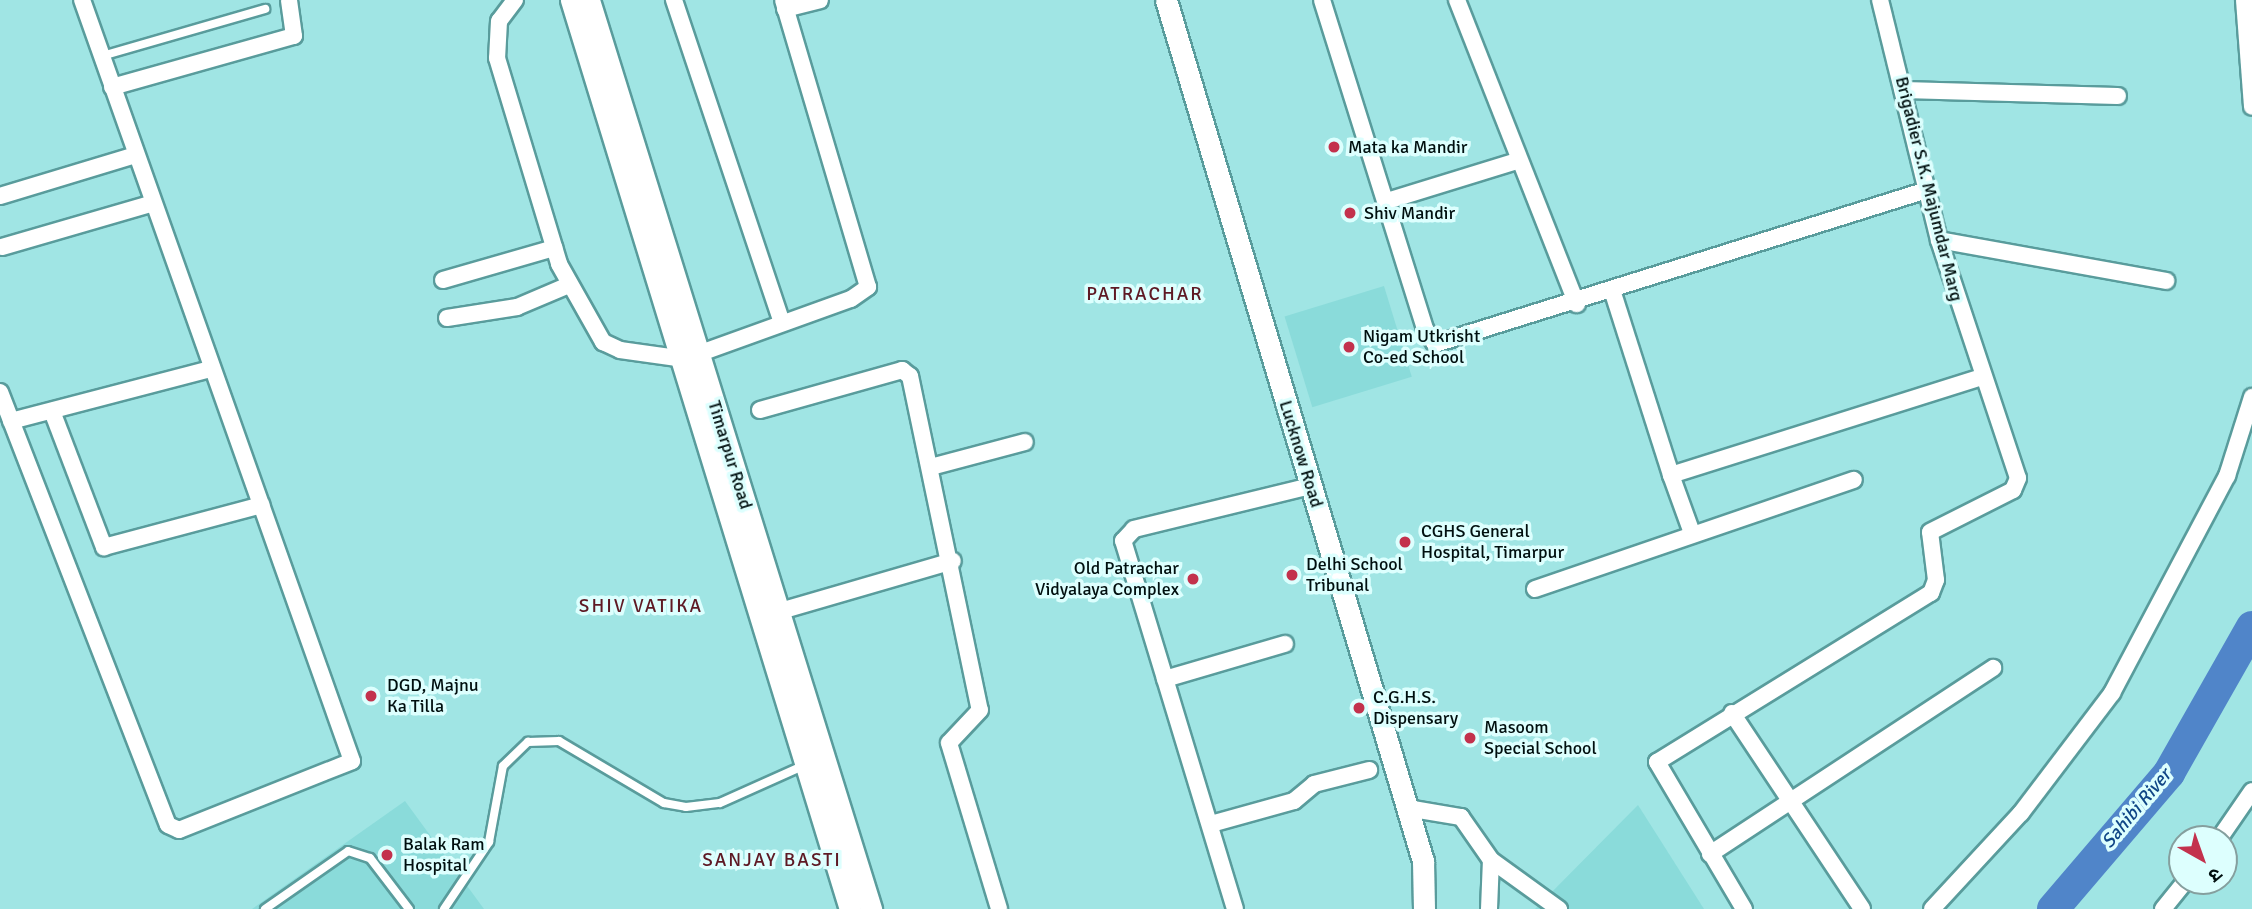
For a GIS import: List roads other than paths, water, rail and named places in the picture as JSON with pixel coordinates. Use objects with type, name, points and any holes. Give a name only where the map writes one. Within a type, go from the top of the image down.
[{"type":"street","points":[[0,393],[173,829],[355,757],[211,369],[82,0]]},
{"type":"street","points":[[112,87],[294,36],[289,0]]},
{"type":"street","points":[[514,0],[499,21],[497,58],[554,248],[569,285],[603,342],[620,351],[691,356],[851,299],[868,287],[784,5],[820,0]]},
{"type":"street","name":"Timarpur Road","points":[[571,0],[777,612],[850,909]]},
{"type":"street","name":"Timarpur Road","points":[[589,0],[691,356],[815,763],[871,909]]},
{"type":"street","points":[[674,0],[782,322]]},
{"type":"street","name":"Lucknow Road","points":[[1166,0],[1423,861],[1424,909]]},
{"type":"street","points":[[1322,0],[1425,329],[1435,344],[1613,293],[1927,190]]},
{"type":"street","points":[[1457,0],[1517,161],[1577,304]]},
{"type":"street","name":"Brigadier S.K. Majumdar Marg","points":[[1732,713],[1931,593],[1936,580],[1930,532],[2013,490],[2017,473],[1981,377],[1939,240],[1880,0]]},
{"type":"street","points":[[2245,0],[2252,107]]},
{"type":"street","points":[[1903,90],[2118,96]]},
{"type":"street","points":[[0,196],[136,155]]},
{"type":"street","points":[[1387,201],[1517,161]]},
{"type":"street","points":[[2,247],[153,203]]},
{"type":"street","points":[[1939,240],[2166,281]]},
{"type":"street","points":[[443,280],[554,248]]},
{"type":"street","points":[[447,318],[517,307],[569,285]]},
{"type":"street","points":[[1613,293],[1692,533]]},
{"type":"street","points":[[11,421],[211,369]]},
{"type":"street","points":[[760,410],[907,371],[953,561],[980,709],[949,743],[999,909]]},
{"type":"street","points":[[1671,475],[1981,377]]},
{"type":"street","points":[[1932,909],[2021,813],[2112,693],[2227,476],[2252,397]]},
{"type":"street","points":[[52,411],[104,547],[262,505]]},
{"type":"street","points":[[931,467],[1026,442]]},
{"type":"street","points":[[1535,589],[1692,533],[1854,480]]},
{"type":"street","points":[[1235,909],[1125,550],[1127,534],[1311,486]]},
{"type":"street","points":[[777,612],[953,561]]},
{"type":"street","points":[[1165,679],[1285,645]]},
{"type":"street","points":[[1710,854],[1993,668]]},
{"type":"street","points":[[1744,909],[1657,762],[1732,713],[1793,800],[1862,909]]},
{"type":"street","points":[[1211,824],[1294,801],[1314,784],[1368,770]]},
{"type":"street","points":[[2229,825],[2252,792]]},
{"type":"street","points":[[1407,808],[1461,817],[1491,860],[1559,909]]},
{"type":"street","points":[[1489,909],[1491,860]]},
{"type":"street","points":[[2163,909],[2174,895]]},
{"type":"lane","points":[[102,56],[265,9]]},
{"type":"lane","points":[[444,909],[489,842],[503,766],[528,742],[559,741],[664,803],[686,807],[720,803],[815,763]]},
{"type":"lane","points":[[265,909],[348,851],[370,858],[409,909]]},
{"type":"waterway","name":"Sahibi River","points":[[2053,909],[2169,773],[2252,627]]},
{"type":"place","name":"Mata ka Mandir","points":[[1334,147]]},
{"type":"place","name":"Shiv Mandir","points":[[1350,213]]},
{"type":"place","name":"Nigam Utkrisht Co-ed School","points":[[1349,347]]},
{"type":"place","name":"CGHS General Hospital, Timarpur","points":[[1405,542]]},
{"type":"place","name":"Delhi School Tribunal","points":[[1292,575]]},
{"type":"place","name":"Old Patrachar Vidyalaya Complex","points":[[1193,579]]},
{"type":"place","name":"DGD, Majnu Ka Tilla","points":[[371,696]]},
{"type":"place","name":"C.G.H.S. Dispensary","points":[[1359,708]]},
{"type":"place","name":"Masoom Special School","points":[[1470,738]]},
{"type":"place","name":"Balak Ram Hospital","points":[[387,855]]},
{"type":"district","name":"PATRACHAR","points":[[1145,295]]},
{"type":"district","name":"SHIV VATIKA","points":[[641,607]]},
{"type":"district","name":"SANJAY BASTI","points":[[772,861]]}]
